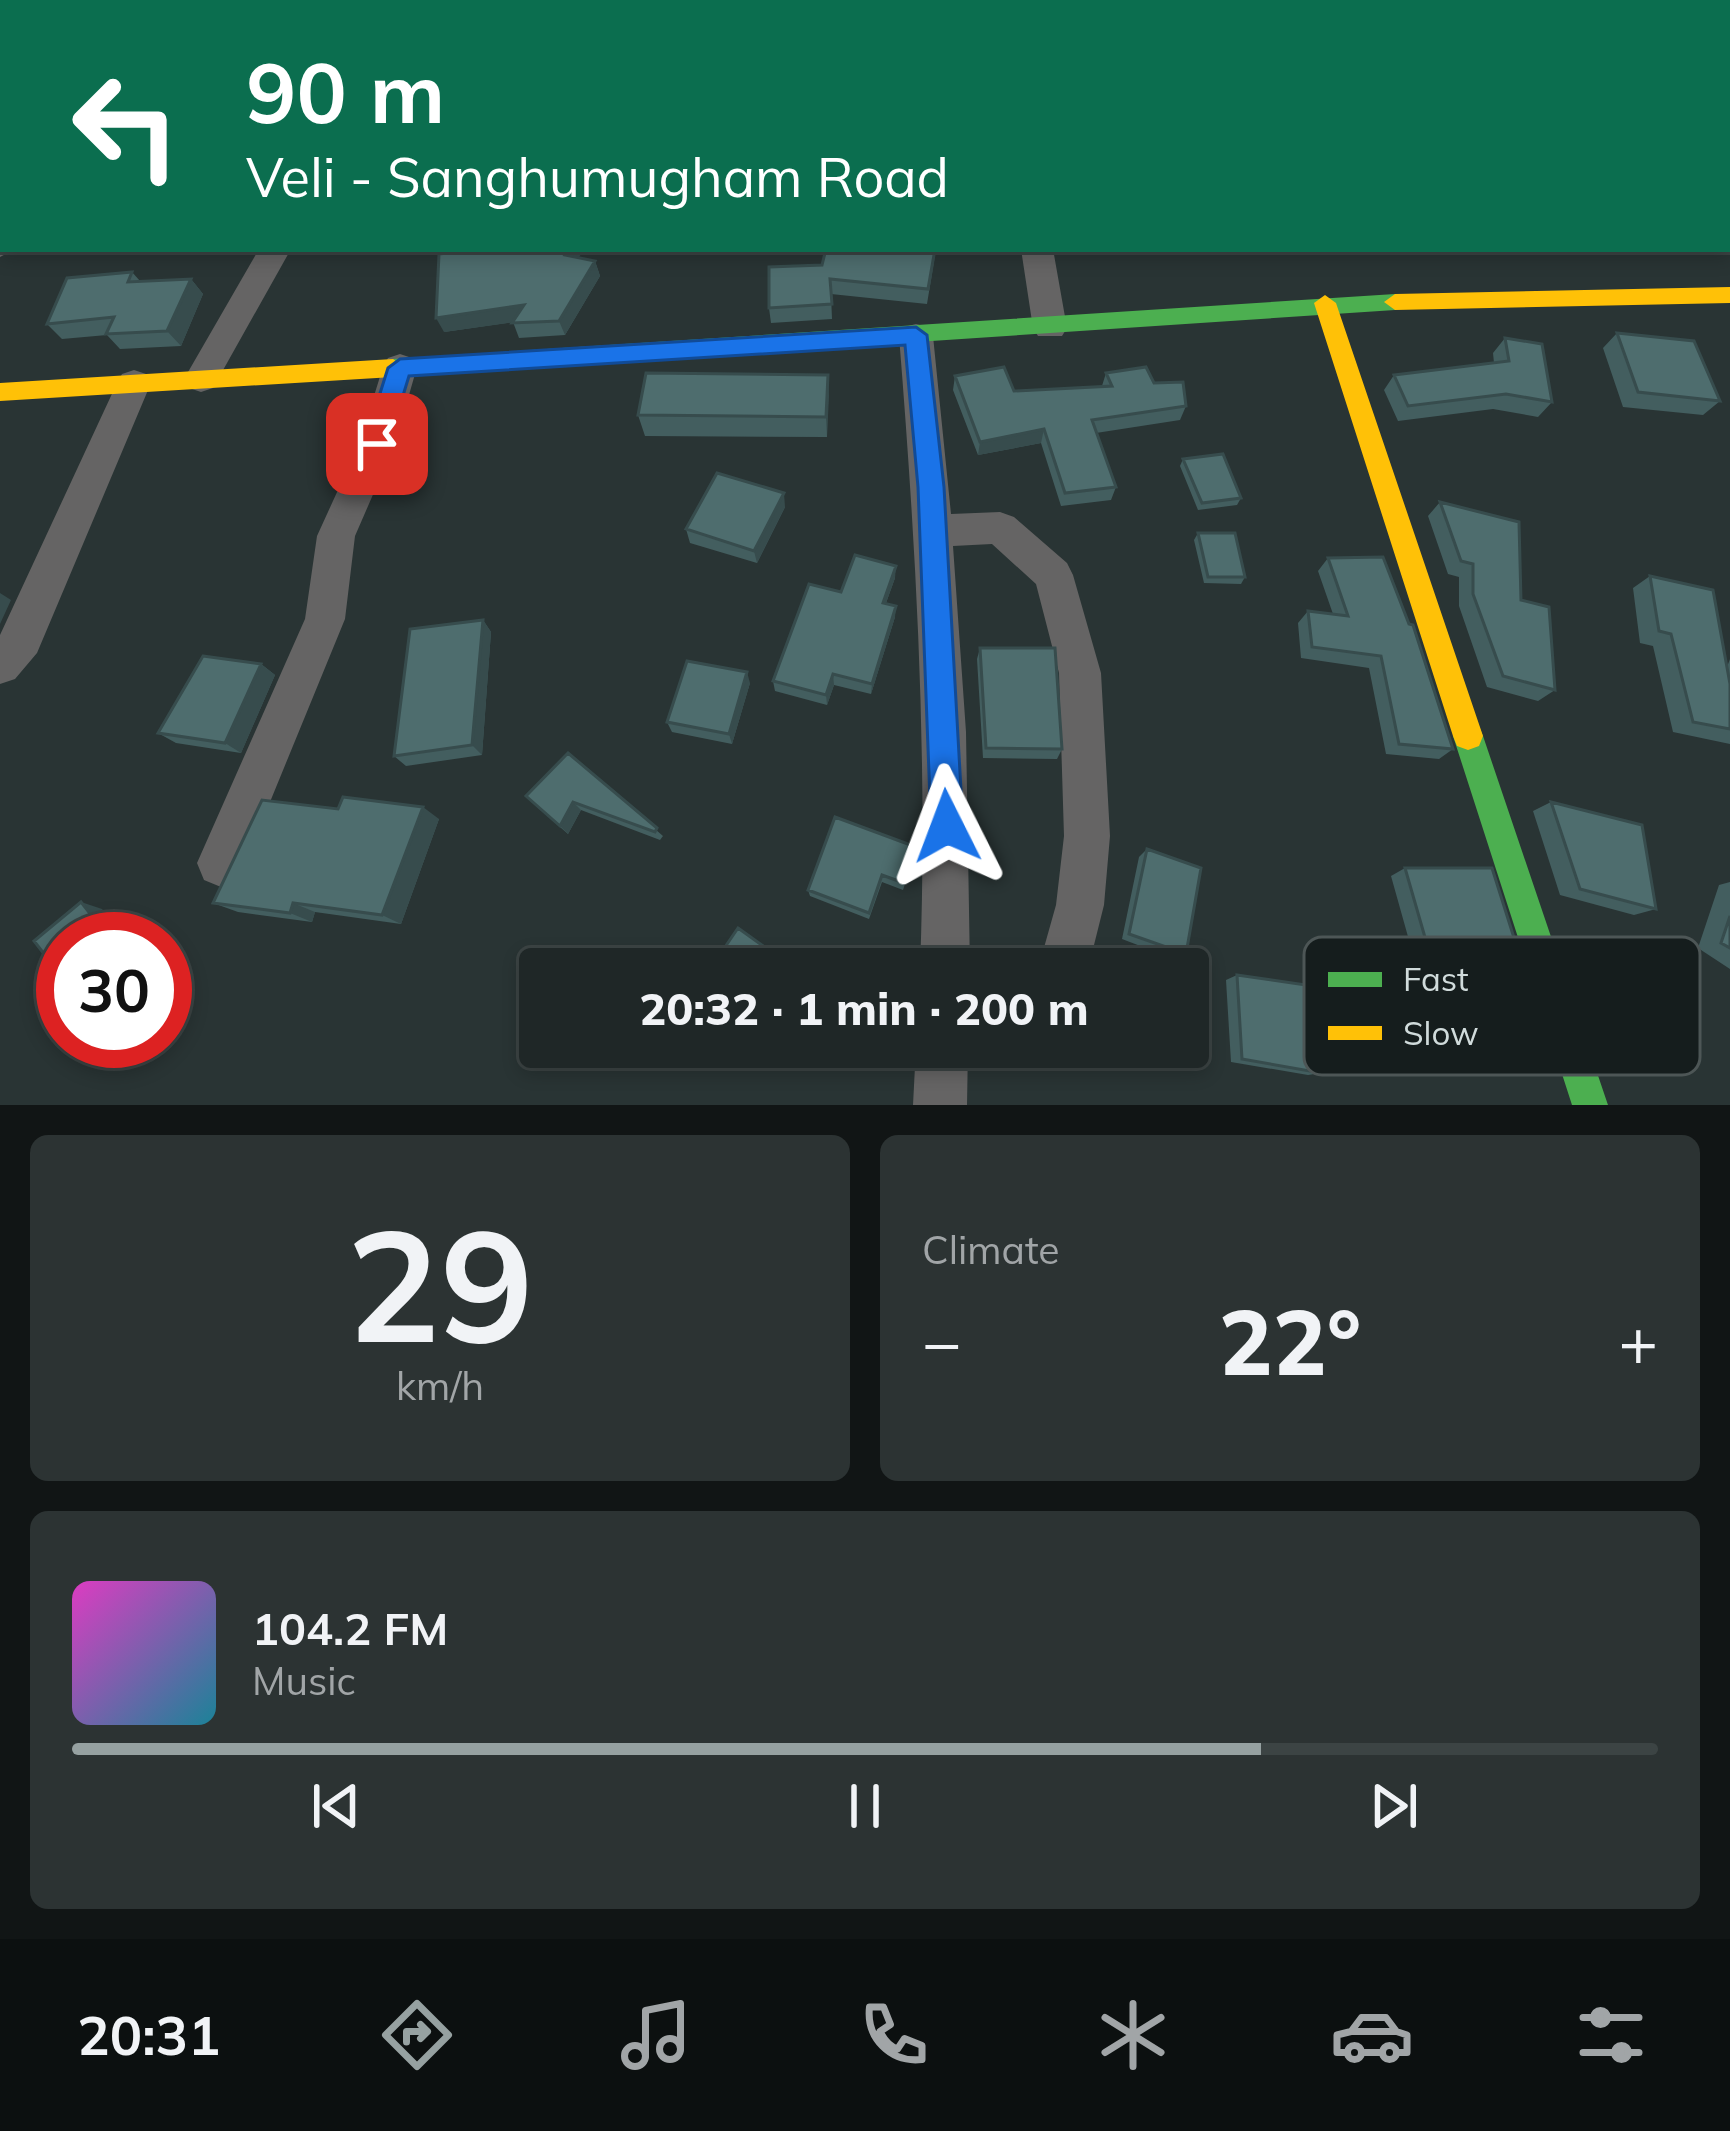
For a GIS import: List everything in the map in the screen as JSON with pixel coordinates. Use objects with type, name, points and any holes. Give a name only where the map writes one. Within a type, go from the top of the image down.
[{"type":"main road","points":[[0,392],[1050,328],[1325,303],[1730,295]]},
{"type":"main road","points":[[1325,303],[1534,937]]},
{"type":"main road","points":[[1580,1075],[1590,1105]]},
{"type":"street","points":[[201,379],[273,252]]},
{"type":"street","points":[[1037,252],[1050,328]]},
{"type":"street","points":[[916,335],[932,531],[949,868],[946,948]]},
{"type":"street","points":[[221,862],[325,619],[336,536],[377,444],[400,368]]},
{"type":"street","points":[[0,664],[22,640],[134,383]]},
{"type":"street","points":[[932,531],[1000,528],[1053,575],[1080,673],[1088,836],[1080,905],[1069,948]]},
{"type":"street","points":[[940,1105],[941,1068]]},
{"type":"building","points":[[567,252],[565,255],[595,261],[559,321],[512,323],[524,305],[436,318],[439,254]]},
{"type":"building","points":[[825,252],[934,252],[928,289],[830,279],[832,304],[769,308],[769,267],[822,265]]},
{"type":"building","points":[[132,272],[128,282],[191,279],[167,331],[106,334],[114,317],[47,324],[67,278]]},
{"type":"building","points":[[1617,333],[1694,341],[1720,401],[1638,392]]},
{"type":"building","points":[[1505,338],[1542,344],[1552,402],[1506,394],[1408,406],[1394,375],[1509,361]]},
{"type":"building","points":[[1004,367],[1014,391],[1112,386],[1106,373],[1146,367],[1154,383],[1183,382],[1186,406],[1092,420],[1116,487],[1065,493],[1044,429],[980,442],[955,376]]},
{"type":"building","points":[[646,373],[828,375],[826,417],[638,415]]},
{"type":"building","points":[[1223,454],[1241,498],[1202,503],[1183,459]]},
{"type":"building","points":[[717,473],[784,493],[754,551],[686,529]]},
{"type":"building","points":[[1440,502],[1519,522],[1521,600],[1549,607],[1555,690],[1503,676],[1473,594],[1473,564],[1461,561]]},
{"type":"building","points":[[1198,533],[1235,533],[1245,577],[1208,577]]},
{"type":"building","points":[[855,555],[896,566],[883,603],[896,606],[872,684],[833,674],[826,695],[773,681],[809,584],[841,592]]},
{"type":"building","points":[[1383,557],[1413,625],[1453,749],[1399,744],[1381,656],[1312,647],[1308,611],[1348,616],[1328,558]]},
{"type":"building","points":[[1650,576],[1713,590],[1730,684],[1730,729],[1693,722],[1671,634],[1659,631]]},
{"type":"building","points":[[483,620],[472,745],[394,756],[410,629]]},
{"type":"building","points":[[980,648],[1055,648],[1062,749],[986,748]]},
{"type":"building","points":[[203,656],[261,664],[225,743],[158,733]]},
{"type":"building","points":[[687,661],[747,672],[729,734],[667,722]]},
{"type":"building","points":[[568,753],[657,828],[655,832],[573,802],[560,826],[526,796]]},
{"type":"building","points":[[343,797],[423,807],[382,915],[293,903],[290,913],[213,903],[262,800],[338,809]]},
{"type":"building","points":[[1551,802],[1642,825],[1656,909],[1580,889]]},
{"type":"building","points":[[835,817],[916,847],[904,883],[882,875],[869,913],[808,890]]},
{"type":"building","points":[[1147,849],[1201,868],[1187,948],[1169,948],[1129,934]]},
{"type":"building","points":[[1405,868],[1492,868],[1514,937],[1425,937]]},
{"type":"building","points":[[81,902],[89,912],[69,912]]},
{"type":"building","points":[[1730,916],[1730,948],[1721,943]]},
{"type":"building","points":[[738,928],[766,948],[724,948]]},
{"type":"building","points":[[1237,975],[1304,985],[1304,1070],[1242,1059]]},
{"type":"traffic: fast","points":[[393,368],[1395,302]]},
{"type":"traffic: fast","points":[[1468,736],[1534,937]]},
{"type":"traffic: fast","points":[[1580,1075],[1590,1105]]},
{"type":"traffic: slow","points":[[1395,302],[1730,295]]},
{"type":"traffic: slow","points":[[1325,303],[1468,736]]},
{"type":"traffic: slow","points":[[0,392],[393,368]]},
{"type":"route","points":[[377,444],[400,368],[916,335],[931,487],[947,826]]}]
